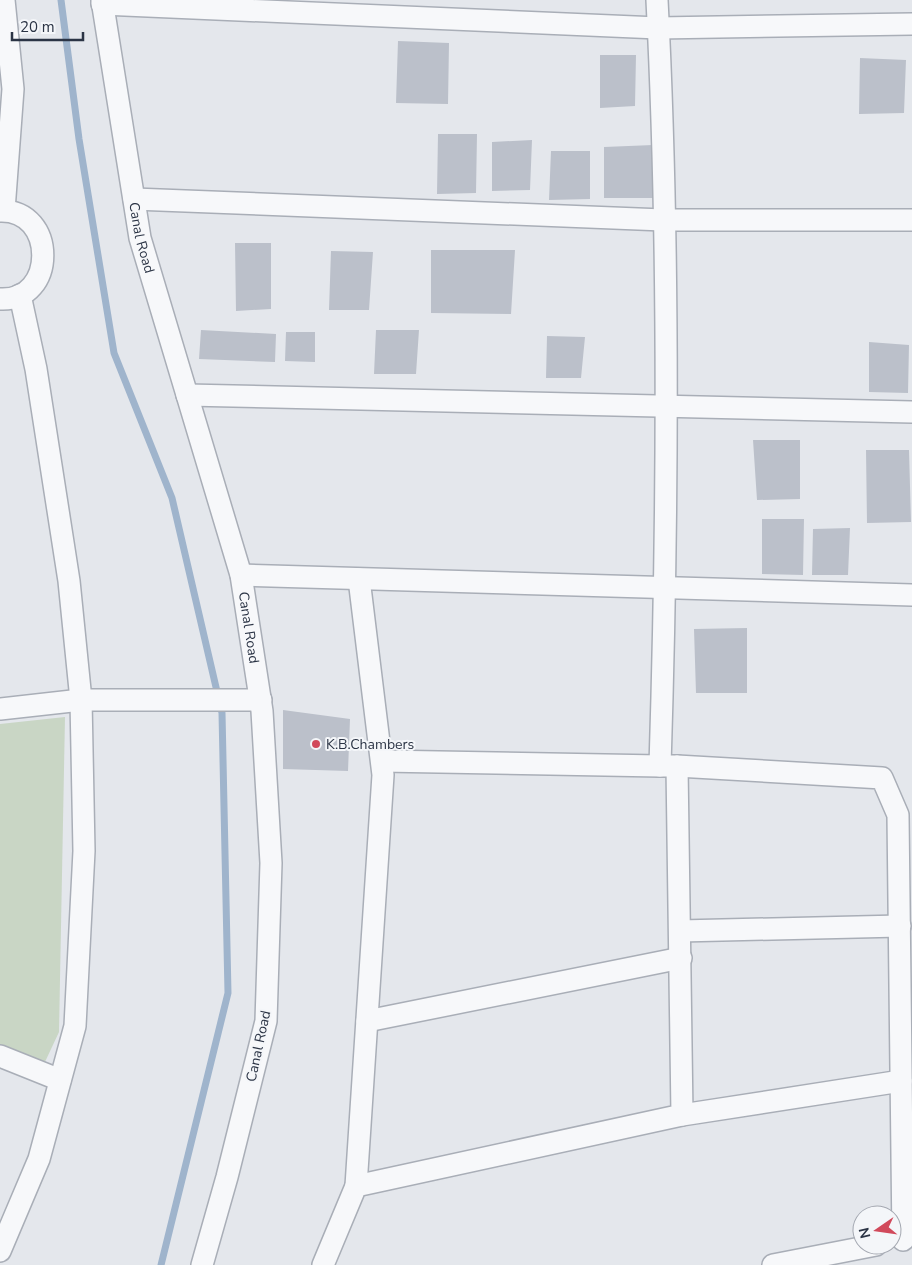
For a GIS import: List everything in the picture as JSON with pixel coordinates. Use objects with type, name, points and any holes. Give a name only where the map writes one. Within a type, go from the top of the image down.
[{"type":"street","points":[[0,1251],[39,1159],[75,1026],[84,851],[81,700],[69,581],[36,369],[10,297],[31,286],[40,275],[44,261],[43,247],[38,233],[29,222],[17,214],[2,210],[6,110],[13,89],[4,0]]},
{"type":"street","points":[[657,0],[666,407],[665,587],[668,766],[680,931],[682,1115]]},
{"type":"street","points":[[102,2],[658,28],[912,24]]},
{"type":"street","name":"Canal Road","points":[[102,2],[140,238],[241,575],[261,700],[271,863],[266,1021],[227,1177],[202,1265]]},
{"type":"street","points":[[134,199],[663,220],[912,220]]},
{"type":"street","points":[[187,395],[912,412]]},
{"type":"street","points":[[241,575],[912,595]]},
{"type":"street","points":[[323,1265],[356,1186],[383,775],[359,579]]},
{"type":"street","points":[[0,709],[81,700],[261,700]]},
{"type":"street","points":[[382,761],[668,766],[882,778],[898,815],[902,1205]]},
{"type":"street","points":[[680,931],[900,926]]},
{"type":"street","points":[[367,1021],[681,958]]},
{"type":"street","points":[[0,1056],[60,1080]]},
{"type":"street","points":[[356,1186],[682,1115],[901,1081]]},
{"type":"street","points":[[773,1265],[852,1250]]},
{"type":"green space","points":[[65,717],[59,1032],[44,1064],[0,1046],[0,724]]},
{"type":"building","points":[[398,41],[449,43],[448,104],[396,103]]},
{"type":"building","points":[[600,55],[636,55],[635,106],[600,108]]},
{"type":"building","points":[[860,58],[906,60],[904,113],[859,114]]},
{"type":"building","points":[[438,134],[477,134],[476,193],[437,194]]},
{"type":"building","points":[[532,140],[530,190],[492,191],[492,142]]},
{"type":"building","points":[[653,145],[654,198],[604,198],[604,147]]},
{"type":"building","points":[[551,151],[590,151],[590,199],[549,200]]},
{"type":"building","points":[[235,243],[271,243],[271,309],[236,311]]},
{"type":"building","points":[[431,250],[515,250],[511,314],[431,313]]},
{"type":"building","points":[[331,251],[373,252],[369,310],[329,310]]},
{"type":"building","points":[[201,330],[276,334],[275,362],[199,359]]},
{"type":"building","points":[[376,330],[419,330],[416,374],[374,374]]},
{"type":"building","points":[[286,332],[315,332],[315,362],[285,361]]},
{"type":"building","points":[[547,336],[585,337],[581,378],[546,378]]},
{"type":"building","points":[[869,342],[909,345],[908,393],[869,392]]},
{"type":"building","points":[[753,440],[800,440],[800,499],[757,500]]},
{"type":"building","points":[[866,450],[909,450],[911,522],[867,523]]},
{"type":"building","points":[[762,519],[804,519],[803,575],[762,574]]},
{"type":"building","points":[[850,528],[848,575],[812,575],[813,529]]},
{"type":"building","points":[[747,628],[747,693],[696,693],[694,629]]},
{"type":"building","name":"K.B.Chambers","points":[[283,710],[350,719],[348,771],[283,769]]},
{"type":"waterway","points":[[61,0],[79,139],[114,353],[172,498],[222,713],[228,993],[161,1265]]},
{"type":"place","name":"K.B.Chambers","points":[[316,744]]}]
